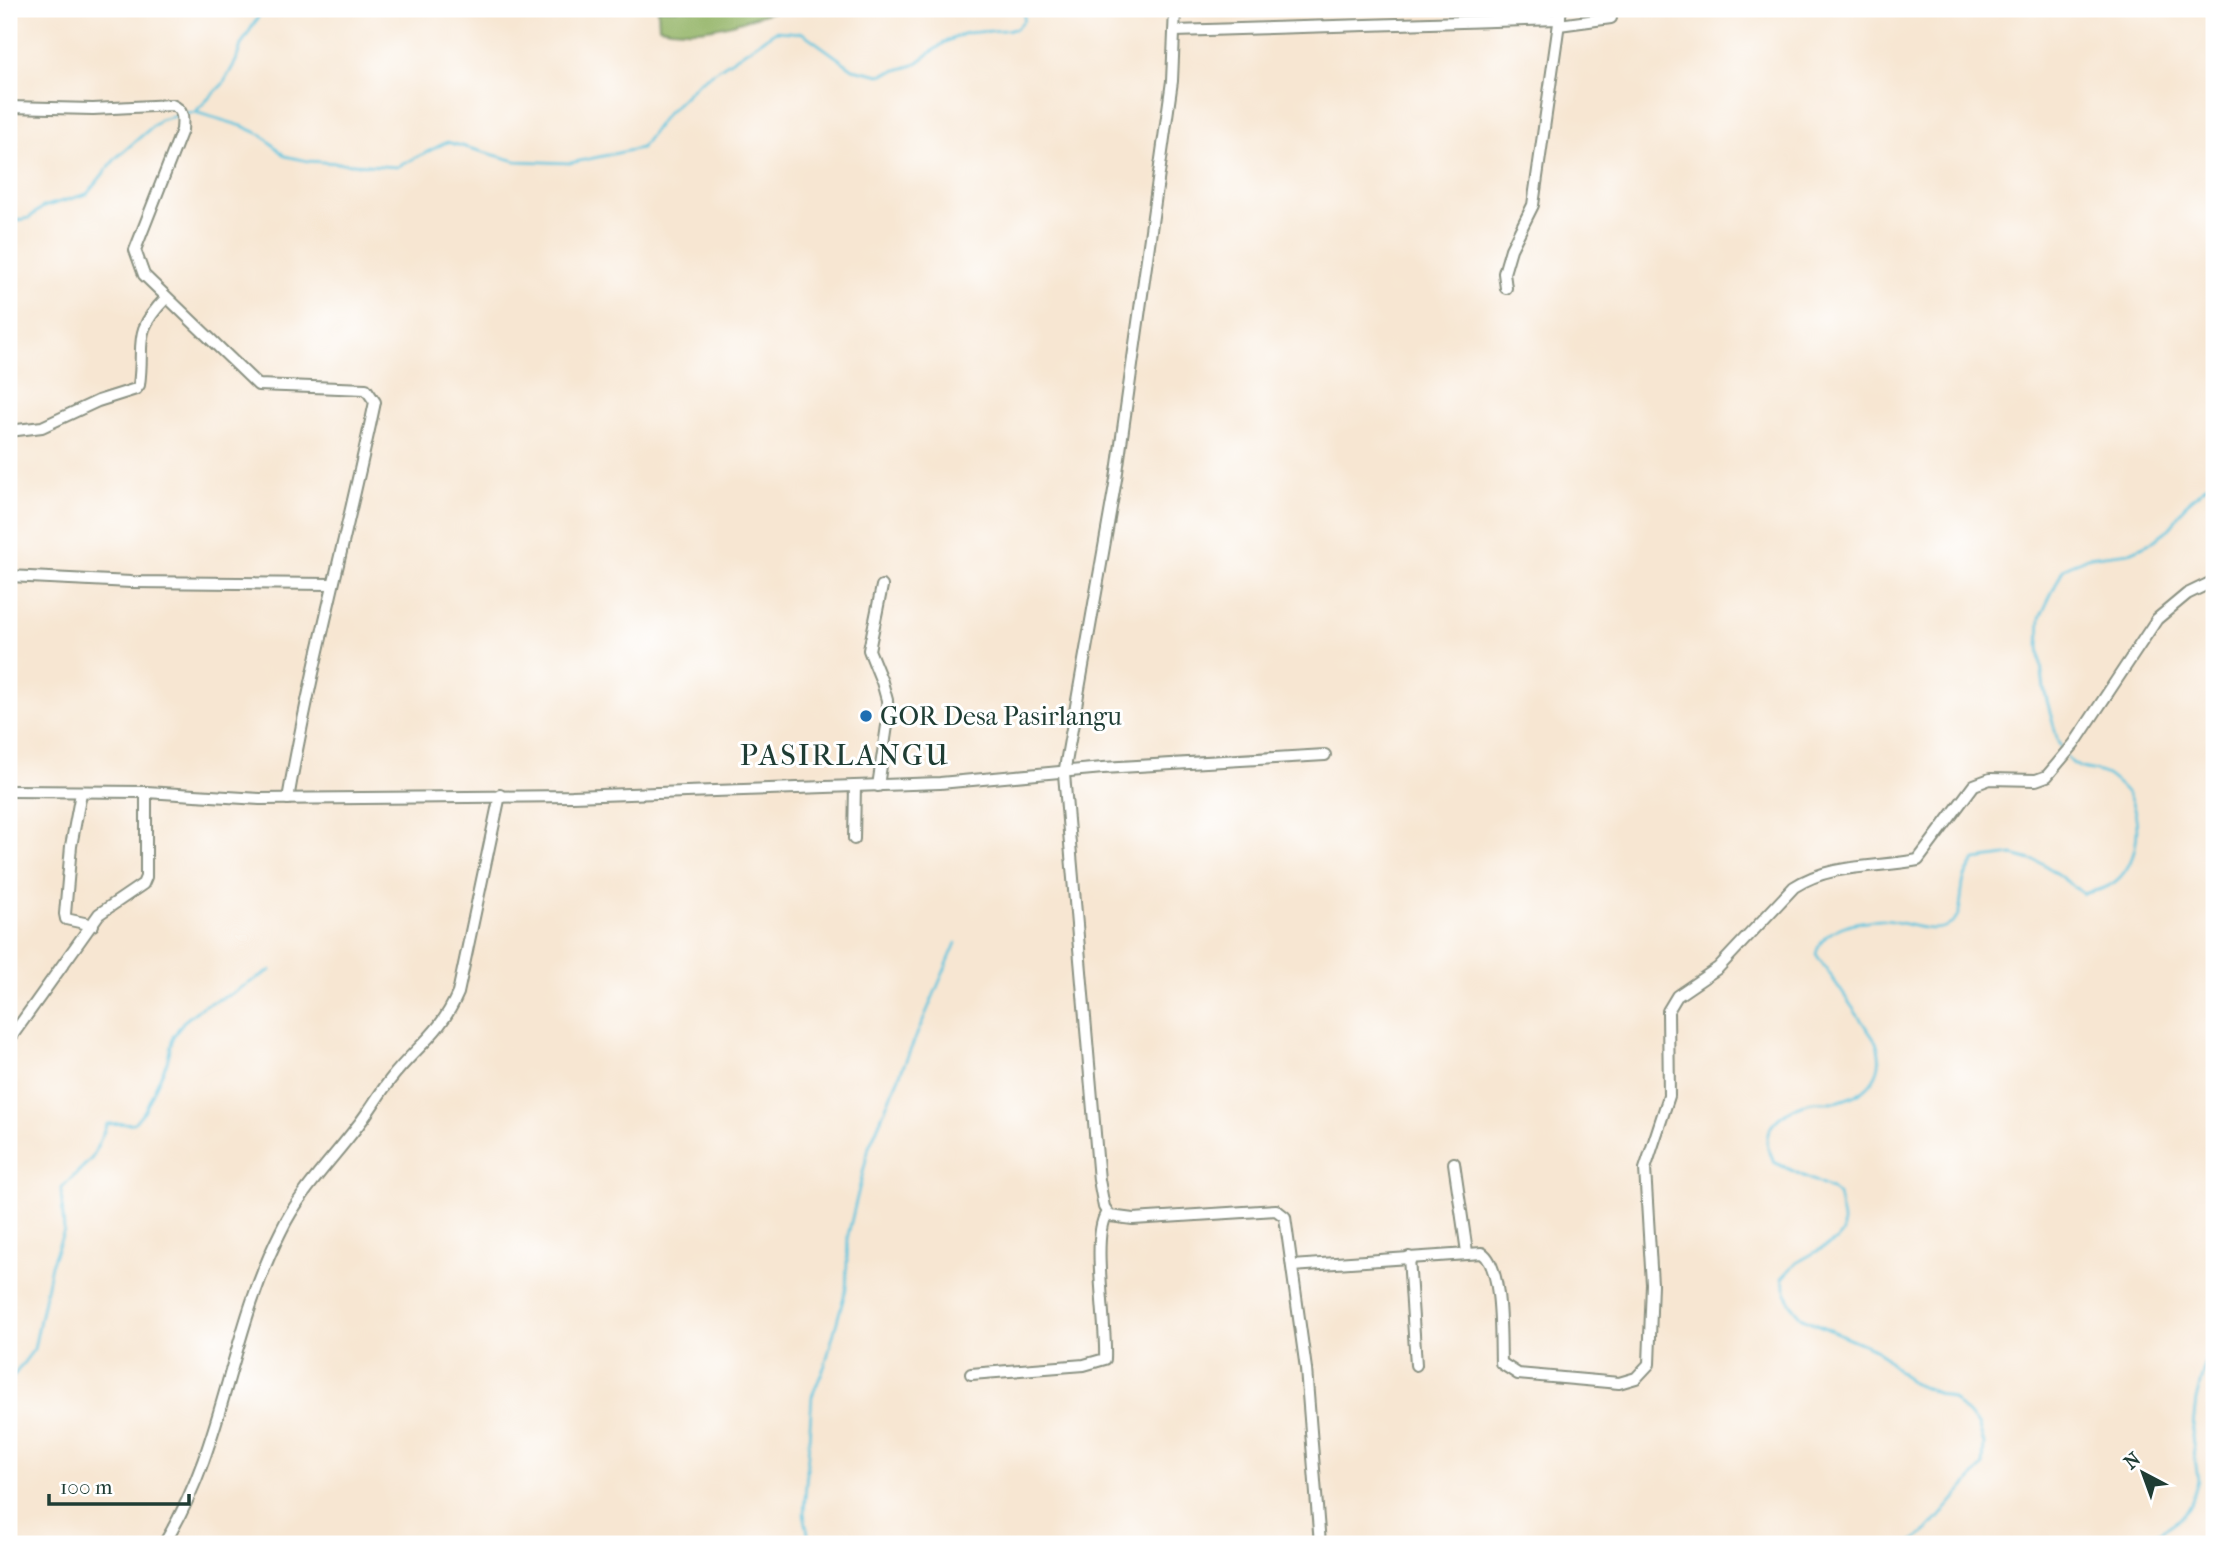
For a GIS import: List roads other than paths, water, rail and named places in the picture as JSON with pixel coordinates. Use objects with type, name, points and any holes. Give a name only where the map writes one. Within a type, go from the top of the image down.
[{"type":"street","points":[[1107,1214],[1099,1180],[1064,774],[1116,479],[1172,80],[1175,9]]},
{"type":"street","points":[[1506,288],[1504,273],[1511,249],[1533,205],[1560,18]]},
{"type":"street","points":[[1175,31],[1611,18]]},
{"type":"street","points":[[9,107],[93,109],[172,105],[181,111],[182,130],[135,250],[144,275],[258,384],[366,389],[373,394],[375,402],[302,720],[289,799]]},
{"type":"street","points":[[9,431],[42,427],[98,401],[136,389],[139,386],[140,338],[144,321],[166,298]]},
{"type":"street","points":[[9,576],[131,582],[333,584]]},
{"type":"street","points":[[1292,1266],[1482,1253],[1490,1260],[1498,1290],[1501,1363],[1506,1368],[1518,1374],[1619,1383],[1644,1371],[1649,1364],[1652,1284],[1645,1170],[1670,1097],[1670,1042],[1666,1024],[1668,1011],[1677,996],[1718,968],[1794,887],[1808,878],[1823,872],[1919,860],[1974,785],[1990,779],[2036,780],[2047,776],[2074,744],[2157,619],[2187,594],[2214,581]]},
{"type":"street","points":[[878,786],[888,719],[887,701],[883,682],[869,650],[882,586]]},
{"type":"street","points":[[9,791],[146,792],[289,799],[500,794],[572,796],[878,786],[1064,774],[1103,768],[1325,755]]},
{"type":"street","points":[[854,839],[855,786]]},
{"type":"street","points":[[9,1040],[99,914],[142,885],[146,877],[146,792]]},
{"type":"street","points":[[81,793],[71,846],[65,914],[66,919],[93,925]]},
{"type":"street","points":[[164,1544],[190,1497],[211,1446],[239,1337],[281,1229],[391,1078],[429,1041],[452,1008],[458,993],[500,794]]},
{"type":"street","points":[[1454,1164],[1467,1252]]},
{"type":"street","points":[[1107,1214],[1133,1219],[1276,1210],[1286,1221],[1306,1369],[1320,1544]]},
{"type":"street","points":[[971,1374],[1084,1365],[1105,1359],[1104,1303],[1099,1259],[1102,1220],[1107,1214]]},
{"type":"street","points":[[1409,1257],[1416,1365]]},
{"type":"waterway","points":[[195,112],[223,84],[236,61],[241,45],[263,9]]},
{"type":"waterway","points":[[185,113],[195,112],[242,126],[262,135],[285,156],[308,161],[397,167],[447,142],[516,161],[570,163],[641,148],[666,114],[699,82],[776,31],[803,33],[853,69],[880,75],[914,65],[945,42],[966,33],[1016,29],[1024,20],[1024,9]]},
{"type":"waterway","points":[[9,222],[29,218],[43,207],[87,194],[116,158],[160,120],[179,115]]},
{"type":"waterway","points":[[2064,752],[2058,742],[2044,689],[2039,647],[2040,618],[2063,569],[2087,557],[2130,552],[2148,544],[2170,528],[2185,505],[2214,479]]},
{"type":"waterway","points":[[1909,1544],[1928,1530],[1983,1466],[1984,1444],[1978,1425],[1953,1399],[1911,1383],[1877,1350],[1802,1318],[1790,1303],[1782,1278],[1796,1263],[1837,1240],[1843,1233],[1843,1219],[1838,1195],[1831,1189],[1774,1162],[1767,1144],[1768,1134],[1782,1115],[1812,1102],[1836,1102],[1859,1093],[1867,1087],[1877,1072],[1879,1053],[1876,1042],[1816,954],[1825,937],[1833,931],[1873,920],[1943,928],[1958,916],[1964,879],[1975,860],[2013,855],[2042,863],[2084,894],[2107,887],[2120,877],[2133,855],[2136,842],[2136,815],[2132,803],[2126,792],[2110,777],[2082,768],[2067,757]]},
{"type":"waterway","points":[[810,1544],[804,1513],[812,1396],[825,1365],[846,1289],[848,1235],[869,1147],[956,943]]},
{"type":"waterway","points":[[9,1382],[34,1349],[51,1265],[64,1231],[61,1189],[92,1158],[107,1124],[134,1123],[145,1110],[167,1062],[173,1037],[183,1022],[203,1006],[229,995],[271,970]]},
{"type":"waterway","points":[[2141,1544],[2179,1519],[2191,1505],[2198,1480],[2192,1436],[2196,1400],[2214,1327]]},
{"type":"place","name":"GOR Desa Pasirlangu","points":[[866,716]]},
{"type":"district","name":"PASIRLANGU","points":[[845,755]]}]
